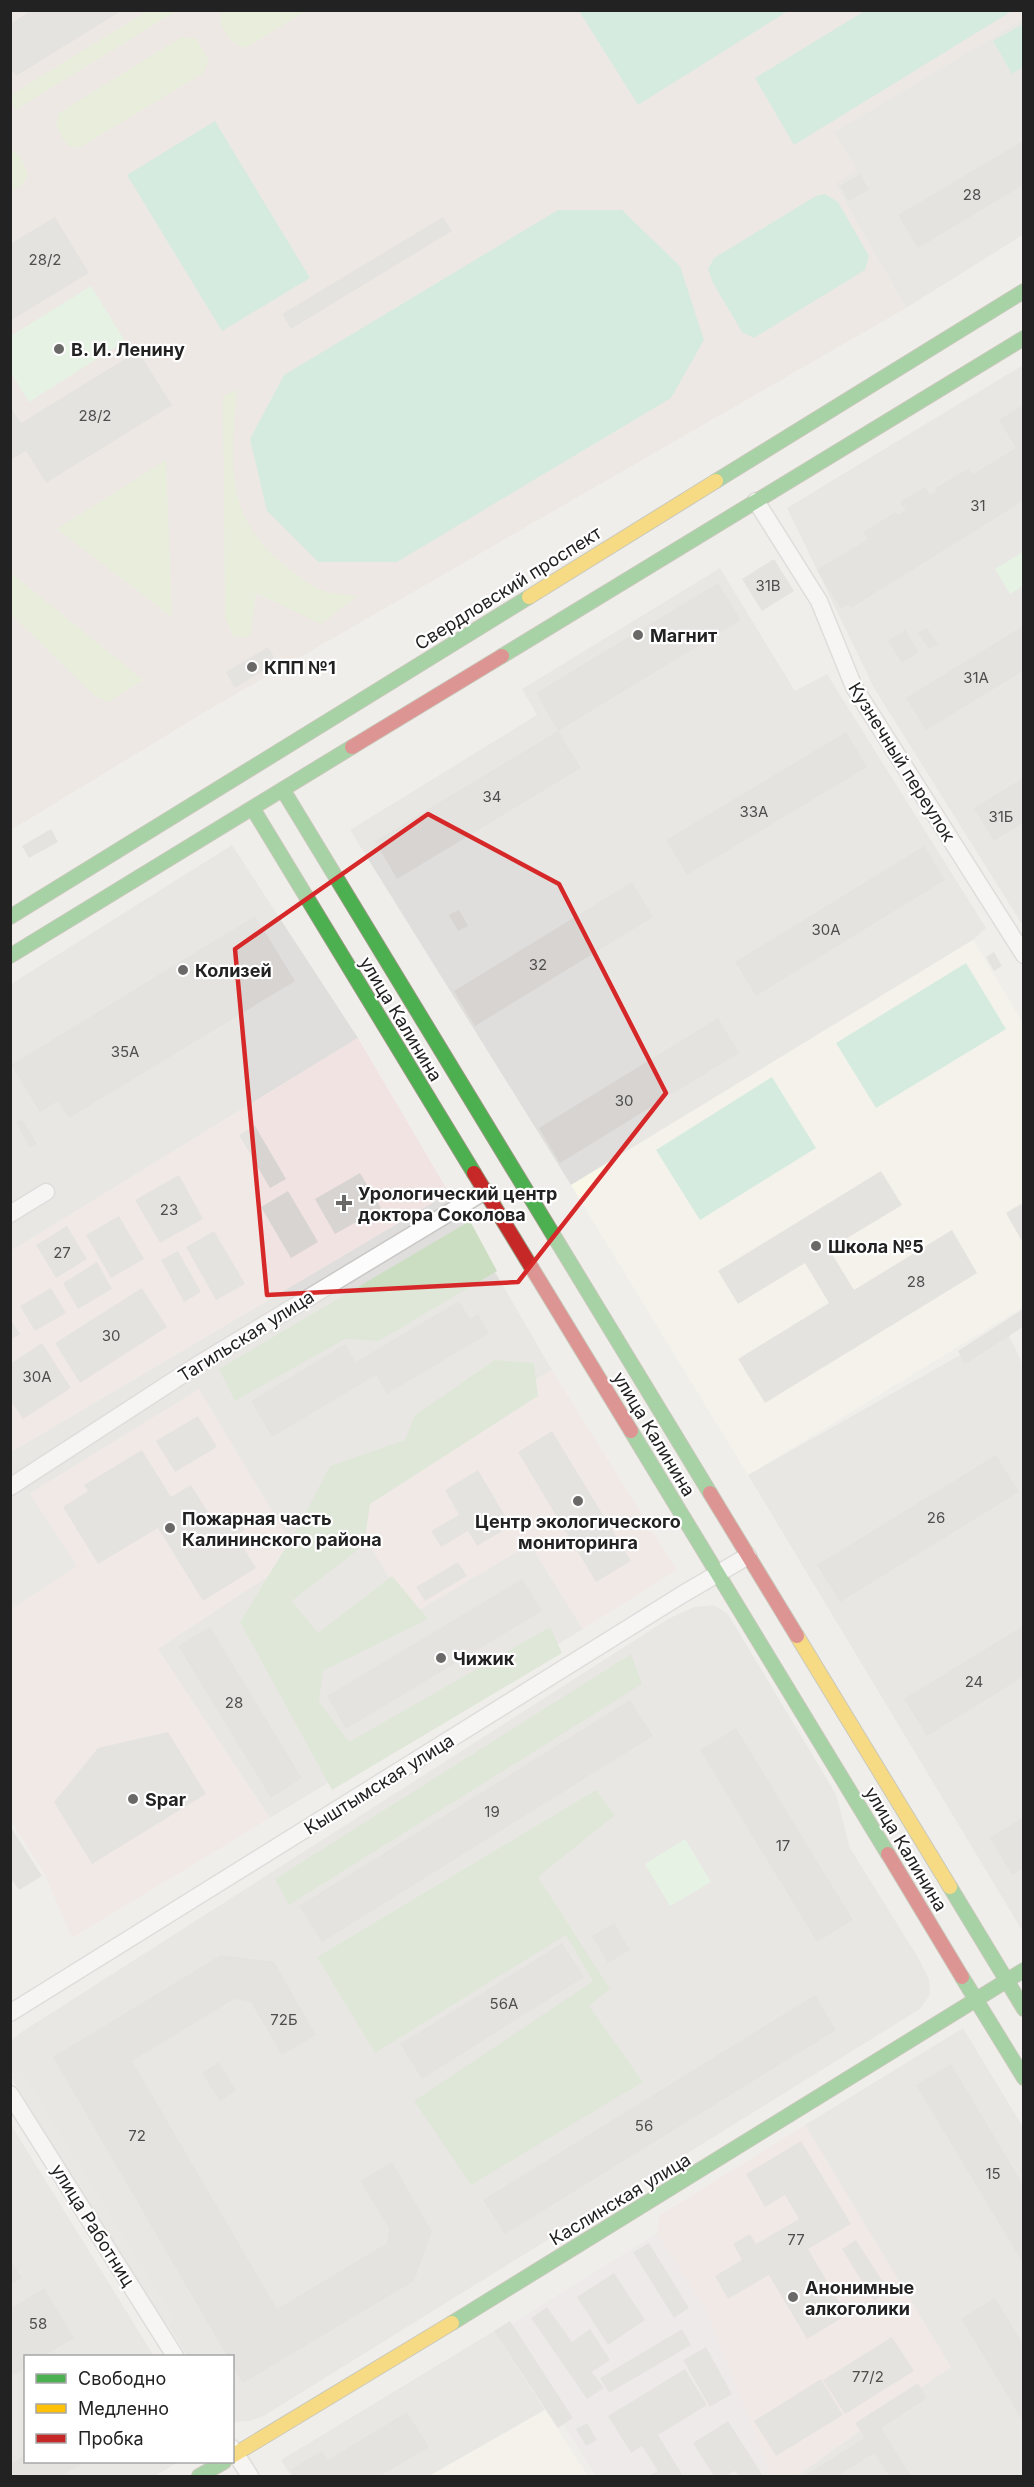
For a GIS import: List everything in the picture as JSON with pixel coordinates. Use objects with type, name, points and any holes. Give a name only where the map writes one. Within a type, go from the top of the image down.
[{"type":"main road","name":"Свердловский проспект","points":[[10,917],[1023,291]]},
{"type":"main road","points":[[10,956],[1023,338]]},
{"type":"main road","points":[[245,772],[283,790]]},
{"type":"main road","name":"улица Калинина","points":[[245,772],[253,809],[1023,2078]]},
{"type":"main road","name":"улица Калинина","points":[[283,790],[1023,2009]]},
{"type":"main road","name":"Каслинская улица","points":[[234,2453],[654,2200],[1023,1970]]},
{"type":"main road","name":"Каслинская улица","points":[[200,2476],[219,2463]]},
{"type":"street","name":"Кузнечный переулок","points":[[756,501],[819,602],[854,687],[1023,955]]},
{"type":"street","name":"Тагильская улица","points":[[10,1487],[199,1364],[485,1191]]},
{"type":"street","points":[[10,1214],[46,1192]]},
{"type":"street","name":"Кыштымская улица","points":[[10,2013],[748,1556]]},
{"type":"street","name":"улица Работниц","points":[[10,2094],[174,2355]]},
{"type":"street","points":[[234,2458],[250,2476]]},
{"type":"highlighted area","points":[[428,814],[559,884],[666,1093],[518,1282],[267,1295],[235,949]]},
{"type":"shaded area","points":[[11,11],[1023,11],[1023,19],[834,132],[857,170],[835,184],[906,308],[210,709],[11,830]]},
{"type":"shaded area","points":[[1023,19],[1023,235],[906,308],[835,184],[834,132]]},
{"type":"shaded area","points":[[1023,365],[1023,926],[874,688],[787,508]]},
{"type":"shaded area","points":[[720,568],[795,691],[827,674],[986,928],[973,940],[571,1185],[350,830],[537,715],[522,689]]},
{"type":"shaded area","points":[[232,845],[358,1038],[11,1251],[11,984]]},
{"type":"shaded area","name":"Школа №5","points":[[973,940],[1023,1023],[1023,1307],[748,1475],[571,1185]]},
{"type":"shaded area","points":[[358,1038],[449,1193],[11,1452],[11,1251]]},
{"type":"shaded area","points":[[449,1193],[552,1370],[341,1495],[411,1614],[530,1544],[583,1629],[270,1818],[157,1649],[299,1555],[11,1505],[11,1452]]},
{"type":"shaded area","points":[[1006,1329],[1024,1367],[1023,1932],[748,1475]]},
{"type":"shaded area","points":[[552,1370],[677,1570],[583,1629],[530,1544],[411,1615],[340,1495]]},
{"type":"shaded area","points":[[199,1389],[299,1556],[158,1649],[270,1818],[72,1938],[45,1875],[11,1821],[11,1505]]},
{"type":"shaded area","points":[[27,1489],[77,1566],[11,1609],[11,1499]]},
{"type":"shaded area","points":[[714,1605],[728,1614],[836,1794],[850,1848],[919,1959],[929,1979],[930,1995],[920,2009],[262,2417],[234,2422],[234,2355],[186,2355],[16,2081],[11,2070],[10,2042],[20,2033],[668,1619],[694,1607]]},
{"type":"shaded area","points":[[963,2028],[1023,2127],[1023,2476],[796,2476],[950,2367],[805,2125]]},
{"type":"shaded area","points":[[21,2070],[175,2320],[164,2327],[11,2077]]},
{"type":"shaded area","points":[[10,2123],[153,2355],[24,2355],[24,2463],[176,2463],[155,2476],[11,2476]]},
{"type":"shaded area","points":[[805,2125],[951,2367],[796,2476],[772,2476],[705,2308],[657,2233],[660,2215]]},
{"type":"shaded area","points":[[657,2233],[705,2308],[772,2476],[596,2476],[503,2329]]},
{"type":"shaded area","points":[[494,2331],[545,2410],[429,2476],[291,2476],[281,2460]]},
{"type":"shaded area","points":[[545,2410],[588,2476],[429,2476]]},
{"type":"green space","points":[[149,10],[176,11],[15,110],[11,95]]},
{"type":"green space","points":[[866,10],[1012,11],[794,145],[755,78]]},
{"type":"green space","points":[[226,11],[306,11],[245,48],[235,43],[225,31],[220,15]]},
{"type":"green space","points":[[579,11],[788,11],[638,105]]},
{"type":"green space","points":[[1023,24],[1023,67],[1012,74],[993,41]]},
{"type":"green space","points":[[182,37],[196,39],[209,60],[203,73],[79,148],[67,145],[56,126],[59,113]]},
{"type":"green space","points":[[215,121],[310,278],[222,331],[127,175]]},
{"type":"green space","points":[[10,149],[20,157],[28,176],[22,185],[11,192]]},
{"type":"green space","points":[[825,194],[838,202],[869,256],[865,270],[754,338],[742,332],[713,283],[708,269],[714,258],[816,196]]},
{"type":"green space","points":[[558,210],[622,210],[680,266],[704,340],[671,398],[397,562],[318,562],[267,511],[250,439],[284,375]]},
{"type":"green space","points":[[91,286],[125,341],[29,402],[11,373],[11,336]]},
{"type":"green space","points":[[237,390],[233,468],[236,491],[243,513],[254,534],[270,553],[313,586],[325,592],[357,596],[321,624],[256,593],[251,633],[245,638],[233,636],[225,618],[223,396]]},
{"type":"green space","points":[[166,460],[172,617],[57,529]]},
{"type":"green space","points":[[1023,552],[1023,586],[1010,594],[995,569]]},
{"type":"green space","points":[[11,573],[143,680],[108,702],[95,696],[11,614]]},
{"type":"green space","points":[[966,963],[1006,1029],[876,1108],[836,1043]]},
{"type":"green space","points":[[772,1077],[816,1148],[700,1220],[656,1150]]},
{"type":"green space","points":[[470,1221],[497,1271],[379,1341],[345,1339],[235,1401],[219,1369]]},
{"type":"green space","points":[[495,1360],[534,1363],[538,1396],[370,1504],[364,1545],[292,1601],[318,1633],[392,1576],[428,1619],[323,1671],[319,1702],[349,1742],[550,1627],[562,1653],[332,1790],[240,1622],[297,1529],[330,1466],[405,1440],[415,1415]]},
{"type":"green space","points":[[631,1654],[642,1684],[289,1905],[275,1879]]},
{"type":"green space","points":[[596,1790],[615,1815],[538,1877],[610,1989],[589,2006],[643,2082],[471,2185],[414,2101],[593,1981],[566,1935],[375,2053],[317,1957]]},
{"type":"green space","points":[[685,1839],[711,1882],[670,1906],[645,1864]]},
{"type":"building","points":[[32,10],[123,10],[16,76],[10,67],[10,24]]},
{"type":"building","points":[[1023,141],[1023,185],[918,248],[898,215]]},
{"type":"building","points":[[860,174],[869,190],[848,201],[840,186]]},
{"type":"building","points":[[55,217],[89,273],[10,321],[10,244]]},
{"type":"building","points":[[443,217],[452,231],[291,329],[282,314]]},
{"type":"building","points":[[138,351],[172,405],[46,483],[26,451],[10,460],[10,407],[21,423]]},
{"type":"building","points":[[1023,405],[1023,455],[1021,456],[1023,459],[1023,501],[851,608],[848,604],[841,609],[817,570],[868,539],[863,532],[896,512],[898,515],[906,510],[900,502],[925,487],[930,495],[937,491],[936,488],[969,468],[973,474],[1016,448],[999,420]]},
{"type":"building","points":[[774,559],[794,591],[762,611],[742,579]]},
{"type":"building","points":[[718,583],[741,620],[558,731],[536,693]]},
{"type":"building","points":[[1023,626],[1023,671],[926,730],[906,698]]},
{"type":"building","points":[[927,628],[938,644],[929,649],[918,633]]},
{"type":"building","points":[[905,630],[919,652],[902,663],[888,641]]},
{"type":"building","name":"КПП №1","points":[[268,647],[277,662],[235,688],[226,672]]},
{"type":"building","points":[[558,731],[581,768],[397,879],[375,841]]},
{"type":"building","points":[[846,732],[867,767],[687,875],[666,840]]},
{"type":"building","points":[[1023,778],[1023,823],[994,841],[974,808]]},
{"type":"building","points":[[51,829],[58,842],[29,858],[22,846]]},
{"type":"building","points":[[924,846],[945,880],[756,996],[735,962]]},
{"type":"building","points":[[632,882],[653,917],[475,1026],[454,991]]},
{"type":"building","points":[[459,910],[468,926],[458,931],[449,915]]},
{"type":"building","points":[[255,916],[295,981],[69,1118],[58,1101],[40,1112],[11,1065]]},
{"type":"building","points":[[994,952],[1002,966],[994,971],[986,957]]},
{"type":"building","points":[[718,1018],[739,1053],[560,1163],[539,1128]]},
{"type":"building","points":[[22,1119],[37,1144],[30,1148],[16,1122]]},
{"type":"building","points":[[255,1126],[286,1179],[270,1188],[239,1135]]},
{"type":"building","points":[[881,1171],[902,1205],[829,1249],[854,1290],[952,1230],[977,1273],[765,1403],[738,1359],[829,1303],[805,1263],[738,1304],[718,1271]]},
{"type":"building","points":[[360,1173],[381,1208],[335,1234],[315,1199]]},
{"type":"building","points":[[179,1175],[203,1219],[160,1243],[135,1200]]},
{"type":"building","points":[[288,1191],[318,1242],[291,1258],[261,1207]]},
{"type":"building","points":[[1021,1204],[1023,1208],[1023,1243],[1006,1213]]},
{"type":"building","points":[[119,1216],[144,1259],[111,1278],[86,1235]]},
{"type":"building","points":[[67,1226],[87,1259],[56,1278],[36,1245]]},
{"type":"building","points":[[214,1231],[245,1284],[216,1300],[186,1247]]},
{"type":"building","points":[[178,1251],[201,1292],[184,1302],[161,1260]]},
{"type":"building","points":[[97,1262],[112,1289],[78,1309],[63,1283]]},
{"type":"building","points":[[51,1288],[66,1313],[35,1331],[20,1306]]},
{"type":"building","points":[[142,1288],[167,1327],[80,1383],[55,1343]]},
{"type":"building","points":[[459,1301],[470,1319],[478,1314],[489,1333],[387,1394],[376,1375],[272,1437],[251,1401],[345,1344],[356,1362]]},
{"type":"building","points":[[1023,1309],[1023,1327],[965,1364],[958,1351]]},
{"type":"building","points":[[10,1319],[20,1334],[10,1340]]},
{"type":"building","points":[[42,1343],[71,1388],[23,1419],[10,1400],[10,1364]]},
{"type":"building","points":[[198,1416],[217,1447],[175,1472],[156,1441]]},
{"type":"building","points":[[552,1431],[631,1561],[596,1582],[518,1452]]},
{"type":"building","points":[[142,1450],[171,1497],[191,1485],[214,1522],[232,1511],[245,1530],[236,1535],[256,1568],[203,1601],[158,1528],[98,1564],[63,1507],[88,1491],[84,1485]]},
{"type":"building","points":[[996,1455],[1019,1492],[840,1602],[817,1565]]},
{"type":"building","points":[[478,1470],[511,1526],[477,1546],[468,1531],[441,1547],[431,1531],[459,1515],[445,1490]]},
{"type":"building","points":[[458,1562],[467,1576],[425,1601],[416,1587]]},
{"type":"building","points":[[522,1579],[542,1611],[346,1729],[327,1696]]},
{"type":"building","points":[[1023,1626],[1023,1677],[927,1736],[904,1699]]},
{"type":"building","points":[[210,1627],[302,1778],[271,1798],[178,1646]]},
{"type":"building","points":[[630,1700],[653,1736],[322,1942],[299,1906]]},
{"type":"building","points":[[736,1728],[853,1920],[817,1942],[700,1750]]},
{"type":"building","points":[[168,1732],[206,1794],[92,1864],[54,1802],[98,1748]]},
{"type":"building","points":[[1023,1817],[1023,1868],[1012,1875],[990,1838]]},
{"type":"building","points":[[10,1826],[42,1876],[19,1890],[10,1877]]},
{"type":"building","points":[[614,1923],[630,1950],[608,1963],[592,1936]]},
{"type":"building","points":[[562,1943],[584,1977],[422,2079],[400,2044]]},
{"type":"building","points":[[221,1955],[274,1962],[316,2035],[282,2055],[251,2002],[234,1999],[132,2061],[277,2309],[387,2243],[389,2228],[360,2181],[392,2162],[432,2232],[414,2281],[243,2383],[234,2369],[234,2355],[226,2355],[53,2057]]},
{"type":"building","points":[[815,1995],[836,2030],[505,2234],[483,2200]]},
{"type":"building","points":[[219,2062],[236,2090],[220,2101],[202,2073]]},
{"type":"building","points":[[951,2064],[1023,2185],[1023,2263],[916,2085]]},
{"type":"building","points":[[801,2141],[851,2224],[808,2249],[847,2315],[807,2339],[769,2275],[728,2299],[715,2276],[742,2260],[733,2244],[750,2234],[756,2244],[799,2219],[785,2195],[765,2207],[746,2174]]},
{"type":"building","points":[[856,2240],[889,2291],[874,2301],[842,2249]]},
{"type":"building","points":[[649,2243],[689,2308],[674,2318],[633,2252]]},
{"type":"building","points":[[10,2260],[22,2278],[10,2285]]},
{"type":"building","points":[[614,2273],[645,2320],[608,2345],[577,2297]]},
{"type":"building","points":[[44,2288],[74,2338],[46,2355],[24,2355],[24,2369],[10,2377],[10,2309]]},
{"type":"building","points":[[995,2298],[1023,2344],[1023,2421],[961,2319]]},
{"type":"building","points":[[547,2307],[572,2342],[590,2329],[610,2360],[592,2372],[604,2388],[587,2399],[531,2318]]},
{"type":"building","points":[[510,2321],[573,2418],[558,2428],[494,2331]]},
{"type":"building","points":[[682,2329],[691,2345],[609,2393],[600,2378]]},
{"type":"building","points":[[892,2337],[914,2371],[845,2414],[823,2380]]},
{"type":"building","points":[[706,2347],[732,2394],[710,2407],[683,2360]]},
{"type":"building","points":[[685,2369],[707,2405],[658,2435],[683,2476],[648,2476],[658,2471],[642,2446],[631,2453],[608,2416]]},
{"type":"building","points":[[821,2379],[843,2415],[776,2456],[754,2421]]},
{"type":"building","points":[[918,2383],[927,2398],[881,2428],[911,2476],[889,2476],[874,2453],[838,2476],[804,2476],[865,2438],[855,2423]]},
{"type":"building","points":[[407,2412],[429,2447],[380,2476],[294,2476],[290,2470],[322,2451],[328,2460]]},
{"type":"building","points":[[728,2421],[763,2476],[739,2476],[735,2471],[726,2476],[714,2476],[693,2443]]},
{"type":"building","points":[[587,2423],[597,2440],[586,2446],[576,2429]]},
{"type":"building","points":[[24,2456],[24,2463],[84,2463],[61,2476],[10,2476],[10,2464]]},
{"type":"traffic: fast","points":[[716,481],[1024,291]]},
{"type":"traffic: fast","points":[[502,656],[1024,338]]},
{"type":"traffic: fast","points":[[10,917],[529,597]]},
{"type":"traffic: fast","points":[[10,956],[352,747]]},
{"type":"traffic: fast","points":[[283,790],[710,1493]]},
{"type":"traffic: fast","points":[[253,809],[474,1173]]},
{"type":"traffic: fast","points":[[631,1431],[888,1854]]},
{"type":"traffic: fast","points":[[950,1887],[1024,2009]]},
{"type":"traffic: fast","points":[[452,2323],[1024,1970]]},
{"type":"traffic: fast","points":[[962,1977],[1024,2078]]},
{"type":"traffic: fast","points":[[199,2476],[222,2463]]},
{"type":"traffic: slow","points":[[529,597],[716,481]]},
{"type":"traffic: slow","points":[[797,1636],[950,1887]]},
{"type":"traffic: slow","points":[[234,2455],[452,2323]]},
{"type":"traffic: jam","points":[[352,747],[502,656]]},
{"type":"traffic: jam","points":[[474,1173],[631,1431]]},
{"type":"traffic: jam","points":[[710,1493],[797,1636]]},
{"type":"traffic: jam","points":[[888,1854],[962,1977]]},
{"type":"place","name":"В. И. Ленину","points":[[59,349]]},
{"type":"place","name":"Магнит","points":[[638,635]]},
{"type":"place","name":"КПП №1","points":[[252,667]]},
{"type":"place","name":"Колизей","points":[[183,970]]},
{"type":"place","name":"Урологический центр доктора Соколова","points":[[344,1203]]},
{"type":"place","name":"Школа №5","points":[[816,1246]]},
{"type":"place","name":"Центр экологического мониторинга","points":[[578,1501]]},
{"type":"place","name":"Пожарная часть Калининского района","points":[[170,1528]]},
{"type":"place","name":"Чижик","points":[[441,1658]]},
{"type":"place","name":"Spar","points":[[133,1799]]},
{"type":"place","name":"Анонимные алкоголики","points":[[793,2297]]}]
